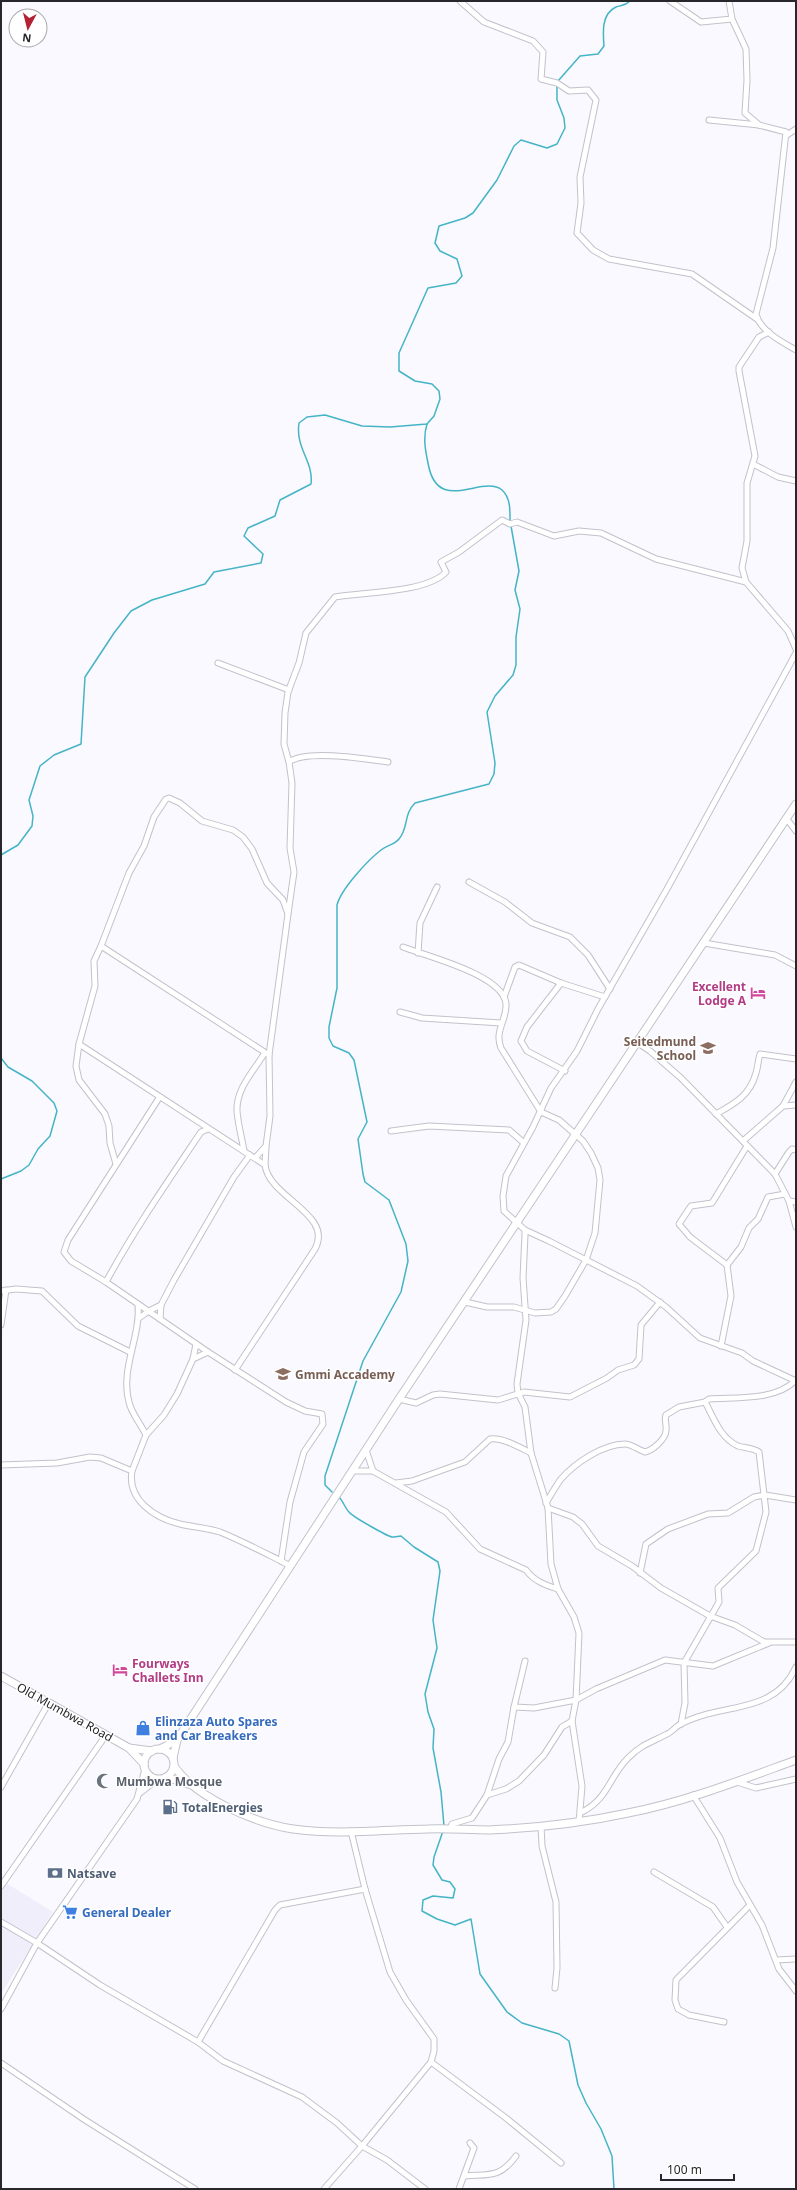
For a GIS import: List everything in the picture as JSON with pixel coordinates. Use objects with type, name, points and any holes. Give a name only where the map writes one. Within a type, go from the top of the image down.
[{"type":"main road","points":[[129,1748],[150,1776],[158,1779],[166,1777],[173,1770],[177,1740],[399,1399],[638,1043],[796,804]]},
{"type":"main road","name":"Old Mumbwa Road","points":[[1,1676],[48,1704],[129,1748]]},
{"type":"main road","points":[[144,1767],[146,1756],[177,1740]]},
{"type":"main road","points":[[129,1748],[168,1751],[182,1776],[192,1785],[208,1797],[254,1818],[292,1828],[351,1831],[445,1829],[488,1830],[580,1822],[630,1813],[693,1796],[737,1782],[796,1760]]},
{"type":"main road","points":[[166,1777],[192,1785]]},
{"type":"street","points":[[460,1],[484,22],[532,41],[544,52],[541,79],[557,83],[569,90],[588,90],[596,100],[580,177],[581,203],[577,234],[593,250],[609,259],[692,274],[757,319],[769,332],[796,350]]},
{"type":"street","points":[[670,1],[701,22],[732,19]]},
{"type":"street","points":[[729,1],[732,19],[746,49],[747,80],[744,113],[759,125]]},
{"type":"street","points":[[709,120],[759,125],[783,130],[786,136]]},
{"type":"street","points":[[757,319],[757,308],[773,248],[782,151],[786,136],[796,129]]},
{"type":"street","points":[[769,332],[759,337],[739,367],[754,447],[753,464],[747,483],[747,541],[742,568],[746,582],[778,618],[791,637],[796,650]]},
{"type":"street","points":[[753,464],[778,477],[796,481]]},
{"type":"street","points":[[236,1370],[314,1249],[318,1238],[312,1218],[292,1203],[269,1178],[265,1164],[270,1108],[266,1054],[294,872],[290,848],[292,783],[283,735],[289,690],[306,633],[332,598],[402,589],[440,578],[446,572],[441,562],[459,552],[502,520],[510,524],[517,522],[554,536],[579,531],[601,533],[656,559],[746,582]]},
{"type":"street","points":[[546,1503],[562,1478],[574,1466],[605,1448],[628,1445],[645,1452],[651,1450],[664,1438],[666,1432],[666,1415],[680,1407],[710,1400],[761,1396],[788,1386],[795,1381],[753,1361],[742,1353],[700,1338],[660,1302],[637,1286],[525,1230],[516,1224],[504,1211],[503,1196],[506,1176],[551,1088],[565,1071],[605,997],[667,889],[796,653]]},
{"type":"street","points":[[218,663],[289,690]]},
{"type":"street","points":[[289,762],[297,757],[329,756],[388,762]]},
{"type":"street","points":[[116,1164],[110,1143],[109,1126],[104,1114],[79,1080],[76,1066],[79,1044],[95,986],[94,961],[129,873],[144,846],[154,817],[166,799],[169,798],[180,803],[202,821],[233,830],[243,837],[252,849],[267,883],[282,900],[288,914]]},
{"type":"street","points":[[786,818],[796,831]]},
{"type":"street","points":[[469,882],[505,902],[532,923],[570,937],[588,955],[610,989]]},
{"type":"street","points":[[418,953],[420,923],[437,887]]},
{"type":"street","points":[[704,943],[775,955],[796,966]]},
{"type":"street","points":[[101,946],[266,1054]]},
{"type":"street","points":[[403,947],[466,970],[493,984],[504,997],[506,1004],[498,1036],[501,1048],[540,1112],[559,1120],[576,1134],[591,1153],[598,1168],[600,1180],[595,1233],[586,1260],[556,1309],[542,1314],[526,1309],[487,1307],[465,1302]]},
{"type":"street","points":[[504,997],[517,965],[561,983],[605,997]]},
{"type":"street","points":[[561,983],[527,1027],[521,1041],[528,1051],[565,1071]]},
{"type":"street","points":[[400,1012],[422,1018],[501,1023]]},
{"type":"street","points":[[638,1043],[650,1051],[681,1078],[775,1174],[789,1201],[796,1227]]},
{"type":"street","points":[[79,1044],[159,1098],[265,1164]]},
{"type":"street","points":[[244,1151],[237,1113],[240,1093],[245,1081],[266,1054]]},
{"type":"street","points":[[716,1114],[740,1101],[747,1093],[754,1082],[760,1054],[796,1060]]},
{"type":"street","points":[[743,1141],[783,1106],[796,1082]]},
{"type":"street","points":[[159,1098],[68,1240],[64,1252],[71,1261],[149,1310],[196,1344],[286,1402],[305,1410],[319,1412],[324,1420],[321,1428],[304,1452],[290,1502],[281,1560]]},
{"type":"street","points":[[783,1106],[796,1106]]},
{"type":"street","points":[[199,1123],[201,1132]]},
{"type":"street","points":[[391,1131],[429,1126],[509,1130],[524,1143]]},
{"type":"street","points":[[106,1282],[133,1234],[201,1132],[208,1129]]},
{"type":"street","points":[[160,1319],[161,1305],[234,1177],[253,1156],[266,1146]]},
{"type":"street","points":[[721,1346],[732,1296],[727,1265],[690,1236],[679,1224],[690,1206],[712,1202],[747,1146]]},
{"type":"street","points":[[775,1174],[790,1150],[796,1150]]},
{"type":"street","points":[[727,1265],[741,1247],[749,1228],[758,1220],[768,1197],[785,1194]]},
{"type":"street","points":[[789,1201],[796,1202]]},
{"type":"street","points":[[525,1230],[523,1278],[526,1309],[525,1329],[517,1375],[518,1393],[525,1407],[531,1452],[548,1508],[551,1564],[558,1589],[574,1617],[579,1633],[576,1700],[572,1721],[582,1786],[582,1812],[580,1822]]},
{"type":"street","points":[[1,1325],[4,1290],[42,1291],[78,1326],[130,1352]]},
{"type":"street","points":[[399,1399],[416,1403],[434,1394],[440,1394],[505,1400],[518,1393],[534,1392],[570,1397],[607,1378],[618,1370],[637,1363],[639,1359],[641,1325],[660,1302]]},
{"type":"street","points":[[138,1304],[139,1318],[127,1365],[129,1403],[146,1435]]},
{"type":"street","points":[[139,1318],[149,1310],[161,1305]]},
{"type":"street","points":[[196,1344],[193,1359],[164,1415],[146,1435],[132,1471],[130,1482],[136,1498],[157,1515],[181,1524],[219,1532],[281,1560],[290,1566]]},
{"type":"street","points":[[193,1359],[208,1352]]},
{"type":"street","points":[[681,1724],[685,1703],[684,1663],[719,1602],[718,1588],[755,1554],[765,1520],[765,1495],[759,1452],[729,1441],[720,1432],[705,1402]]},
{"type":"street","points":[[396,1483],[412,1481],[465,1462],[490,1439],[495,1438],[531,1452]]},
{"type":"street","points":[[366,1450],[374,1471]]},
{"type":"street","points":[[1,1465],[57,1463],[90,1457],[113,1462],[132,1471]]},
{"type":"street","points":[[353,1471],[374,1471],[396,1483],[449,1514],[466,1535],[483,1552],[526,1570],[530,1576],[543,1585],[558,1589]]},
{"type":"street","points":[[640,1573],[646,1544],[668,1529],[708,1514],[728,1513],[748,1499],[765,1495],[796,1500]]},
{"type":"street","points":[[548,1508],[572,1517],[582,1524],[598,1546],[661,1588],[710,1616],[735,1625],[756,1638],[769,1643]]},
{"type":"street","points":[[514,1707],[534,1708],[576,1700],[596,1689],[665,1660],[713,1666],[769,1643],[796,1642]]},
{"type":"street","points":[[445,1829],[452,1824],[472,1818],[487,1795],[499,1759],[508,1742],[514,1707],[525,1661]]},
{"type":"street","points":[[582,1812],[594,1805],[602,1797],[629,1757],[645,1743],[665,1735],[681,1724],[715,1711],[761,1702],[784,1686],[796,1667]]},
{"type":"street","points":[[1,1787],[48,1704]]},
{"type":"street","points":[[487,1795],[506,1789],[519,1781],[544,1755],[562,1727],[572,1721]]},
{"type":"street","points":[[1,1886],[106,1735]]},
{"type":"street","points":[[140,1793],[144,1767]]},
{"type":"street","points":[[1,2009],[37,1943],[140,1793],[158,1779]]},
{"type":"street","points":[[737,1782],[756,1788],[796,1779]]},
{"type":"street","points":[[693,1796],[720,1838],[738,1882],[762,1925],[779,1969],[796,1992]]},
{"type":"street","points":[[540,1826],[542,1846],[556,1902],[557,1968],[555,1988]]},
{"type":"street","points":[[324,2189],[362,2146],[431,2062],[434,2051],[434,2039],[406,2000],[390,1972],[365,1889],[351,1831]]},
{"type":"street","points":[[654,1872],[713,1907],[728,1927]]},
{"type":"street","points":[[198,2042],[275,1910],[280,1905],[365,1889]]},
{"type":"street","points":[[724,2022],[684,2013],[678,2009],[675,2000],[675,1990],[678,1976],[750,1905]]},
{"type":"street","points":[[1,1922],[37,1943],[100,1985],[198,2042],[223,2061],[302,2097],[337,2122],[362,2146],[387,2160],[425,2189]]},
{"type":"street","points":[[776,1960],[796,1959]]},
{"type":"street","points":[[431,2062],[506,2118],[561,2163]]},
{"type":"street","points":[[1,2064],[85,2120],[195,2189]]},
{"type":"street","points":[[459,2189],[474,2148],[470,2143]]},
{"type":"street","points":[[464,2176],[493,2174],[503,2171],[516,2156]]},
{"type":"shaded area","points":[[1,1880],[53,1912],[1,1994]]},
{"type":"waterway","points":[[558,81],[580,56],[598,54],[604,46],[604,24],[608,14],[616,7],[625,5],[630,1]]},
{"type":"waterway","points":[[1,855],[18,845],[32,826],[33,816],[29,800],[40,766],[54,755],[81,744],[85,677],[114,633],[131,611],[152,600],[205,584],[214,572],[261,563],[263,554],[244,536],[248,528],[275,516],[280,500],[311,484],[310,469],[298,432],[299,423],[307,417],[325,415],[362,426],[390,427],[427,424],[434,416],[440,399],[439,391],[432,384],[415,381],[399,371],[399,353],[428,288],[456,283],[462,276],[457,259],[440,251],[435,243],[439,226],[465,218],[473,213],[497,180],[514,146],[521,140],[547,148],[557,144],[565,128],[564,118],[557,100],[557,84]]},
{"type":"waterway","points":[[427,424],[425,448],[433,479],[441,487],[450,491],[483,486],[493,486],[502,490],[507,497],[510,510],[510,522]]},
{"type":"waterway","points":[[332,1492],[325,1485],[325,1476],[363,1361],[401,1292],[408,1261],[406,1244],[389,1200],[365,1182],[358,1139],[367,1122],[354,1060],[349,1053],[333,1046],[329,1038],[329,1027],[337,988],[337,905],[349,883],[362,868],[381,850],[395,843],[399,839],[404,830],[407,816],[415,803],[489,784],[494,774],[495,763],[487,712],[495,696],[513,675],[516,665],[516,637],[520,609],[515,590],[519,571],[511,526]]},
{"type":"waterway","points":[[1,1058],[8,1067],[32,1081],[54,1103],[57,1111],[50,1136],[38,1149],[29,1165],[21,1171],[1,1179]]},
{"type":"waterway","points":[[339,1497],[348,1510],[357,1518],[389,1536],[401,1536],[414,1547],[438,1562],[440,1571],[433,1620],[437,1648],[425,1694],[428,1712],[434,1729],[433,1748],[441,1792],[444,1826]]},
{"type":"waterway","points":[[443,1831],[434,1857],[433,1865],[442,1880],[450,1882],[455,1889],[453,1898],[433,1896],[423,1900],[422,1911],[437,1919],[455,1925],[471,1919],[480,1974],[507,2012],[522,2023],[559,2034],[569,2041],[578,2085],[586,2103],[601,2129],[612,2156],[614,2189]]},
{"type":"place","name":"Excellent Lodge A","points":[[758,993]]},
{"type":"place","name":"Seitedmund School","points":[[708,1048]]},
{"type":"place","name":"Gmmi Accademy","points":[[283,1374]]},
{"type":"place","name":"Fourways Challets Inn","points":[[120,1670]]},
{"type":"place","name":"Elinzaza Auto Spares and Car Breakers","points":[[143,1728]]},
{"type":"place","name":"Mumbwa Mosque","points":[[104,1781]]},
{"type":"place","name":"TotalEnergies","points":[[170,1807]]},
{"type":"place","name":"Natsave","points":[[55,1873]]},
{"type":"place","name":"General Dealer","points":[[70,1912]]}]
